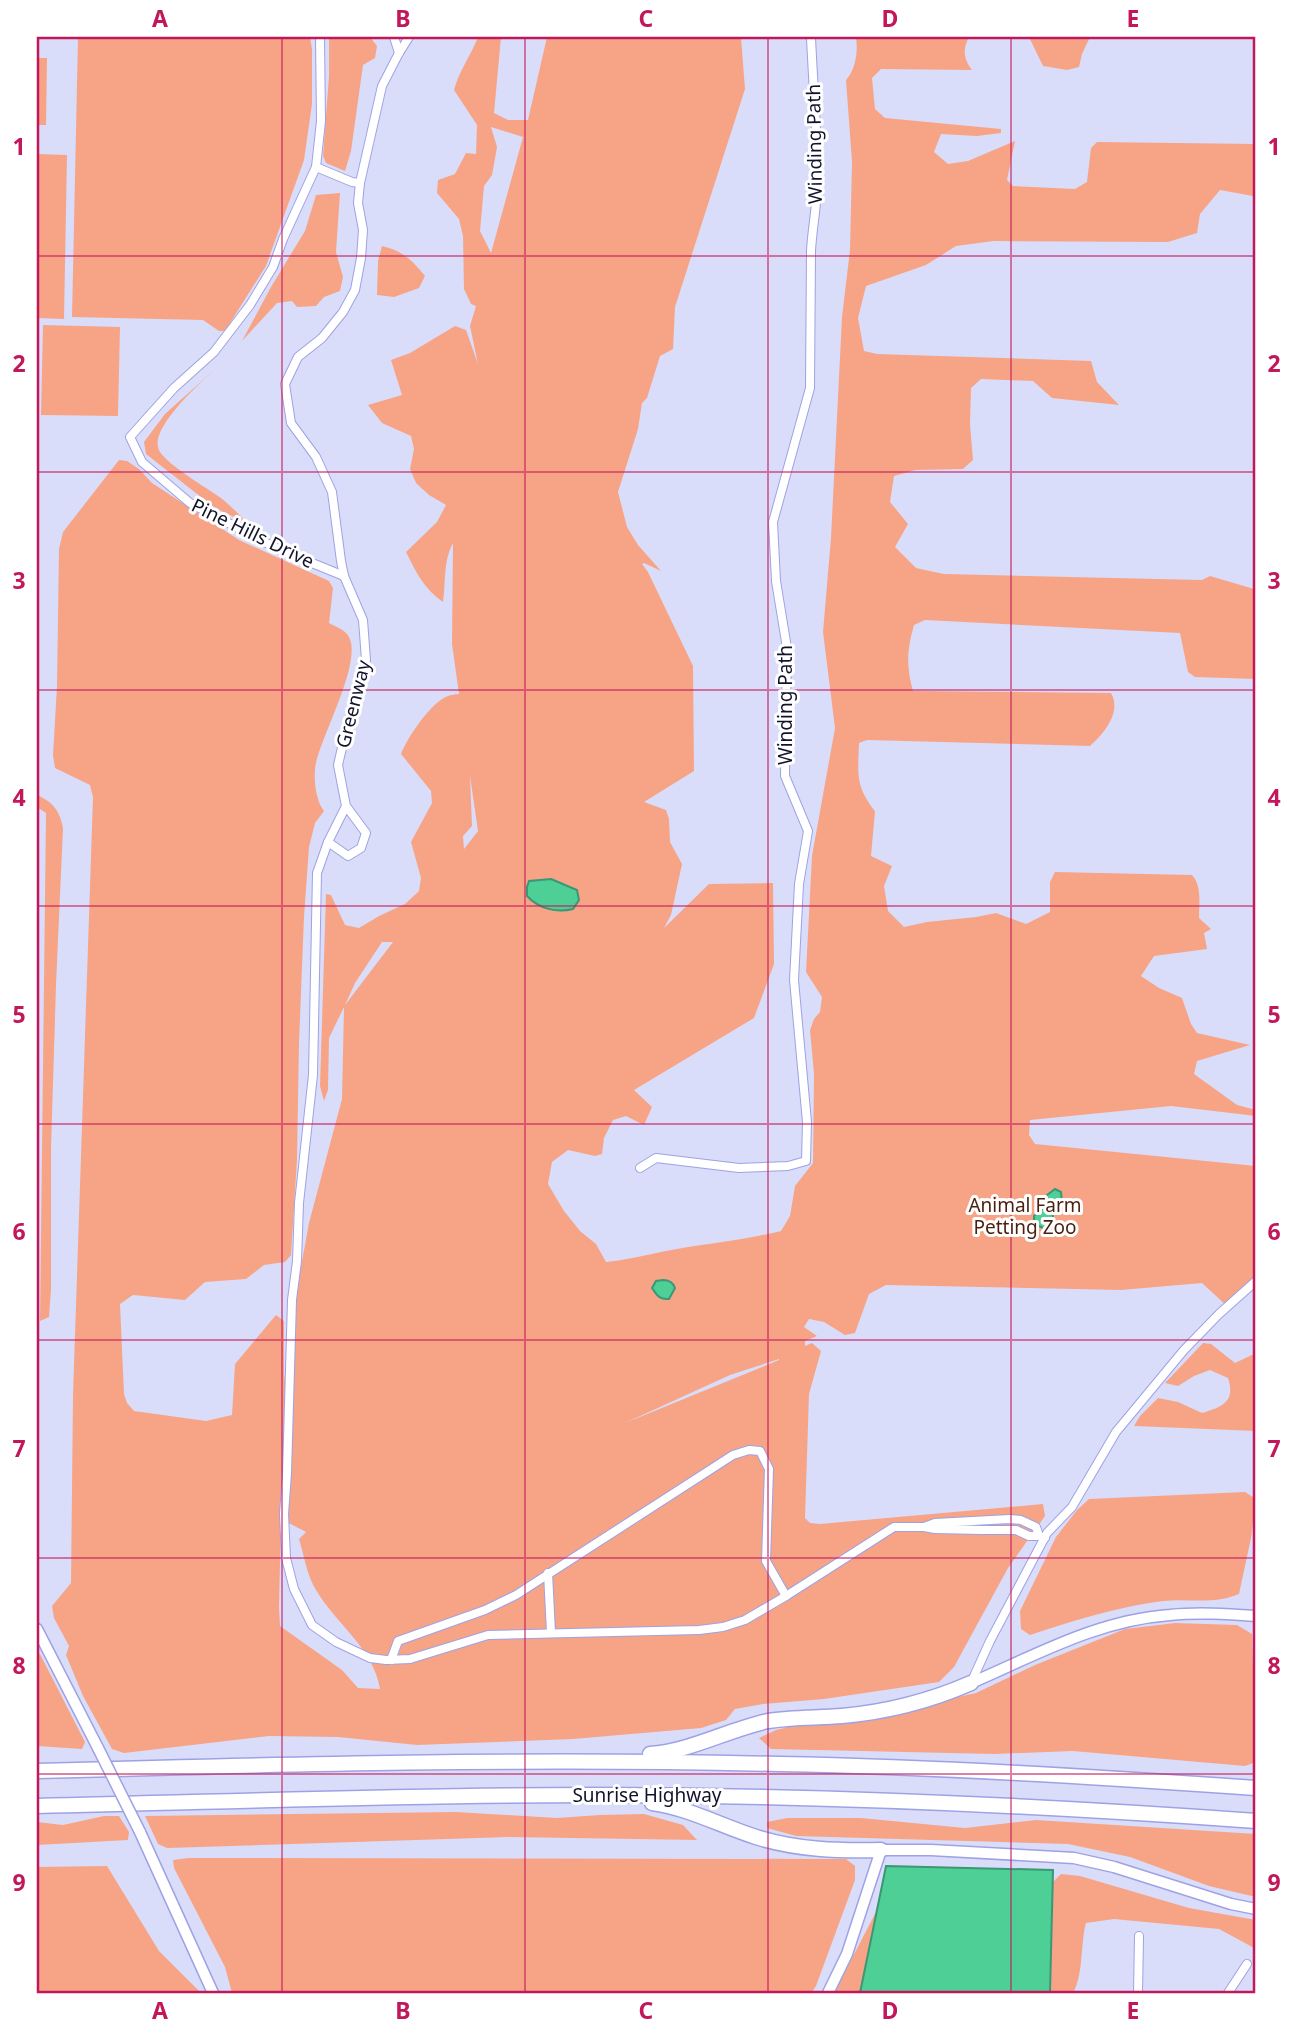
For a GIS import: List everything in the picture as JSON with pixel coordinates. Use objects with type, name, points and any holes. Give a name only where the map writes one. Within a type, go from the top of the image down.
[{"type":"highway","points":[[554,1762],[665,1753],[757,1724],[791,1718],[844,1716],[886,1709],[926,1700],[971,1683]]},
{"type":"highway","name":"Sunrise Highway","points":[[37,1771],[699,1762],[890,1767],[1256,1788]]},
{"type":"highway","points":[[592,1795],[671,1806],[699,1814],[753,1836],[785,1844],[831,1849],[881,1850]]},
{"type":"highway","name":"Sunrise Highway","points":[[37,1806],[397,1797],[746,1796],[1069,1808],[1256,1821]]},
{"type":"street","points":[[320,37],[321,121],[316,167],[345,180],[360,183]]},
{"type":"street","points":[[394,37],[398,53]]},
{"type":"street","name":"Greenway","points":[[328,842],[348,856],[361,848],[366,833],[346,806],[338,765],[348,722],[360,691],[366,660],[363,620],[344,576],[332,492],[316,457],[291,423],[285,384],[298,357],[322,338],[343,312],[355,290],[362,239],[358,203],[360,183],[382,86],[398,53],[410,37]]},
{"type":"street","name":"Winding Path","points":[[640,1168],[656,1158],[739,1168],[788,1166],[806,1161],[807,1122],[794,979],[799,884],[808,831],[785,776],[788,648],[776,581],[773,522],[810,388],[811,251],[817,187],[811,37]]},
{"type":"street","name":"Pine Hills Drive","points":[[316,167],[273,267],[250,305],[214,352],[174,388],[130,437],[142,462],[190,503],[280,550],[344,576]]},
{"type":"street","points":[[346,806],[328,842],[317,873],[313,1076],[292,1300],[284,1514],[286,1558],[294,1589],[312,1625],[336,1642],[370,1658],[391,1660],[410,1659],[488,1635],[699,1630],[723,1627],[745,1620],[894,1527],[1016,1530],[1029,1536],[1042,1537]]},
{"type":"street","points":[[971,1683],[1042,1537],[1072,1507],[1116,1433],[1159,1380],[1193,1341],[1256,1281]]},
{"type":"street","points":[[391,1660],[398,1641],[485,1610],[516,1595],[733,1455],[749,1450],[760,1451],[768,1469],[766,1561],[786,1596]]},
{"type":"street","points":[[982,1520],[982,1530]]},
{"type":"street","points":[[924,1527],[935,1523],[1021,1520],[1036,1527],[1042,1537]]},
{"type":"street","points":[[548,1573],[551,1633]]},
{"type":"street","points":[[971,1683],[1073,1637],[1122,1622],[1184,1614],[1256,1616]]},
{"type":"street","points":[[37,1629],[157,1867],[213,1993]]},
{"type":"street","points":[[828,1993],[847,1954],[881,1850],[1074,1858],[1114,1867],[1231,1905],[1256,1909]]},
{"type":"street","points":[[1138,1993],[1139,1936]]},
{"type":"street","points":[[1227,1993],[1247,1964]]},
{"type":"green space","points":[[78,37],[310,37],[312,104],[304,160],[266,266],[225,331],[219,331],[203,320],[72,317]]},
{"type":"green space","points":[[329,37],[370,37],[377,46],[375,58],[363,65],[351,151],[345,171],[326,163],[323,156]]},
{"type":"green space","name":"Animal Farm Petting Zoo","points":[[478,37],[501,37],[494,113],[508,120],[528,120],[547,37],[741,37],[745,89],[675,307],[673,349],[660,356],[647,398],[642,403],[638,429],[618,492],[627,527],[638,545],[661,571],[642,564],[693,666],[694,771],[644,802],[666,810],[670,842],[682,864],[671,915],[664,928],[709,884],[773,883],[774,964],[754,1018],[634,1090],[652,1107],[644,1125],[626,1116],[613,1120],[604,1138],[602,1154],[595,1156],[568,1150],[552,1162],[548,1184],[564,1211],[580,1231],[596,1244],[606,1262],[781,1231],[790,1216],[795,1186],[813,1163],[814,1074],[810,1030],[820,1012],[822,997],[806,972],[812,856],[835,728],[823,632],[831,538],[842,317],[850,250],[852,162],[846,80],[856,60],[856,37],[969,37],[965,54],[972,70],[881,69],[872,78],[875,109],[885,118],[1001,129],[1001,133],[977,136],[941,134],[934,152],[948,164],[968,161],[1015,141],[1007,180],[1013,186],[1075,189],[1087,182],[1091,148],[1097,142],[1256,144],[1256,206],[1253,196],[1220,190],[1200,214],[1197,233],[1168,242],[994,241],[956,246],[926,265],[866,286],[858,318],[864,351],[877,354],[1091,361],[1097,382],[1119,405],[1052,398],[1033,381],[981,379],[971,388],[973,460],[963,469],[915,470],[894,476],[890,502],[908,524],[895,547],[916,568],[944,574],[1202,580],[1210,576],[1254,589],[1256,679],[1195,677],[1188,672],[1180,633],[925,620],[914,625],[910,642],[908,666],[913,691],[1111,693],[1114,708],[1110,722],[1090,746],[867,740],[859,743],[858,763],[861,786],[875,811],[871,856],[892,866],[884,886],[888,911],[904,927],[996,913],[1026,924],[1050,912],[1050,882],[1055,872],[1192,875],[1199,889],[1199,918],[1211,929],[1204,933],[1207,949],[1154,956],[1141,976],[1182,998],[1197,1033],[1250,1045],[1197,1061],[1194,1074],[1237,1105],[1256,1110],[1256,1116],[1171,1106],[1030,1120],[1029,1135],[1035,1144],[1256,1166],[1256,1281],[1228,1307],[1202,1283],[1121,1290],[886,1285],[869,1294],[855,1333],[845,1335],[824,1322],[809,1319],[804,1327],[817,1336],[805,1341],[805,1346],[812,1343],[821,1351],[809,1394],[805,1518],[810,1523],[1043,1504],[1045,1516],[1008,1568],[954,1667],[939,1682],[735,1709],[726,1720],[701,1728],[573,1739],[417,1745],[338,1737],[269,1736],[124,1753],[112,1749],[83,1696],[66,1655],[69,1646],[54,1618],[52,1606],[71,1583],[73,1395],[93,797],[90,785],[55,768],[53,755],[59,549],[63,532],[119,460],[127,461],[152,483],[239,540],[329,581],[333,588],[329,623],[347,634],[351,645],[351,661],[346,680],[315,769],[316,791],[324,811],[315,823],[309,847],[291,1255],[285,1262],[264,1265],[246,1279],[205,1282],[185,1300],[133,1295],[120,1304],[124,1394],[127,1403],[134,1411],[206,1421],[232,1415],[235,1364],[276,1315],[284,1321],[284,1382],[309,1223],[342,1099],[344,1007],[329,1038],[328,1090],[324,1101],[320,1086],[326,894],[331,895],[345,925],[359,928],[405,904],[419,891],[421,878],[411,842],[432,803],[431,791],[401,754],[414,730],[434,705],[448,696],[459,694],[452,644],[453,543],[446,564],[443,602],[426,586],[406,552],[437,522],[446,505],[416,483],[410,469],[414,449],[411,436],[382,423],[368,405],[402,395],[391,360],[410,353],[455,326],[466,330],[478,364],[470,326],[476,306],[471,304],[464,289],[463,236],[459,219],[437,193],[438,180],[455,174],[466,153],[476,154],[477,125],[454,90]],"holes":[[[491,127],[523,137],[491,253],[480,231],[484,186],[492,175],[497,147]],[[470,776],[478,831],[464,849],[463,836],[472,826]],[[382,942],[393,942],[345,1005],[355,983]],[[779,1359],[779,1360],[625,1423],[730,1375]],[[281,1519],[306,1532],[299,1539],[313,1584],[370,1661],[380,1689],[358,1688],[342,1670],[280,1626]]]},
{"type":"green space","points":[[1029,37],[1090,37],[1079,67],[1067,70],[1043,66]]},
{"type":"green space","points":[[37,58],[47,58],[46,125],[37,125]]},
{"type":"green space","points":[[37,154],[67,155],[64,319],[37,318]]},
{"type":"green space","points":[[340,193],[336,252],[343,277],[340,291],[324,297],[316,306],[297,307],[292,301],[277,303],[242,341],[305,231],[316,195]]},
{"type":"green space","points":[[382,246],[401,253],[420,270],[425,276],[419,288],[394,297],[377,295],[378,261]]},
{"type":"green space","points":[[43,325],[120,327],[118,416],[41,415]]},
{"type":"green space","points":[[231,355],[197,386],[171,415],[158,442],[160,452],[171,464],[221,498],[249,524],[215,508],[146,454],[144,442],[165,414]]},
{"type":"green space","points":[[37,795],[55,808],[63,828],[51,1149],[51,1289],[49,1317],[40,1321],[46,813],[37,807]]},
{"type":"green space","points":[[1203,1343],[1211,1344],[1235,1363],[1256,1353],[1256,1431],[1134,1426],[1158,1398],[1178,1402],[1202,1413],[1226,1402],[1230,1393],[1228,1378],[1210,1370],[1178,1386],[1165,1383]]},
{"type":"green space","points":[[1245,1492],[1256,1499],[1239,1594],[1220,1599],[1173,1600],[1129,1607],[1030,1635],[1021,1629],[1020,1611],[1056,1537],[1089,1499]]},
{"type":"green space","points":[[1175,1623],[1237,1625],[1252,1634],[1256,1762],[1245,1766],[1073,1751],[995,1754],[771,1749],[759,1738],[796,1725],[835,1724],[976,1693],[1035,1665],[1125,1629]]},
{"type":"green space","points":[[40,1654],[85,1742],[82,1749],[37,1746],[37,1656]]},
{"type":"green space","points":[[456,1812],[557,1818],[644,1814],[683,1825],[697,1840],[509,1837],[167,1848],[158,1844],[145,1816]]},
{"type":"green space","points":[[104,1816],[119,1816],[129,1832],[128,1840],[37,1845],[37,1822],[63,1825]]},
{"type":"green space","points":[[787,1818],[861,1818],[965,1828],[1036,1820],[1256,1834],[1256,1897],[1209,1886],[1130,1857],[1068,1844],[796,1836],[767,1828],[767,1822]]},
{"type":"green space","points":[[846,1859],[855,1866],[855,1880],[816,1986],[811,1993],[232,1993],[225,1967],[174,1868],[173,1860]]},
{"type":"green space","points":[[107,1866],[159,1951],[201,1993],[37,1993],[37,1867]]},
{"type":"green space","points":[[1061,1874],[1080,1876],[1189,1908],[1256,1920],[1256,1949],[1219,1929],[1114,1919],[1086,1923],[1079,1977],[1073,1993],[834,1993],[893,1879],[1044,1891]]},
{"type":"shaded area","points":[[551,879],[577,890],[579,900],[573,909],[548,909],[527,896],[529,881]]},
{"type":"shaded area","points":[[1055,1189],[1061,1192],[1062,1201],[1052,1212],[1049,1227],[1043,1228],[1034,1224],[1034,1216],[1043,1208],[1047,1195]]},
{"type":"shaded area","points":[[663,1280],[673,1284],[675,1288],[669,1299],[661,1298],[652,1288],[656,1281]]},
{"type":"shaded area","points":[[886,1866],[1053,1870],[1050,1993],[860,1993]]}]
